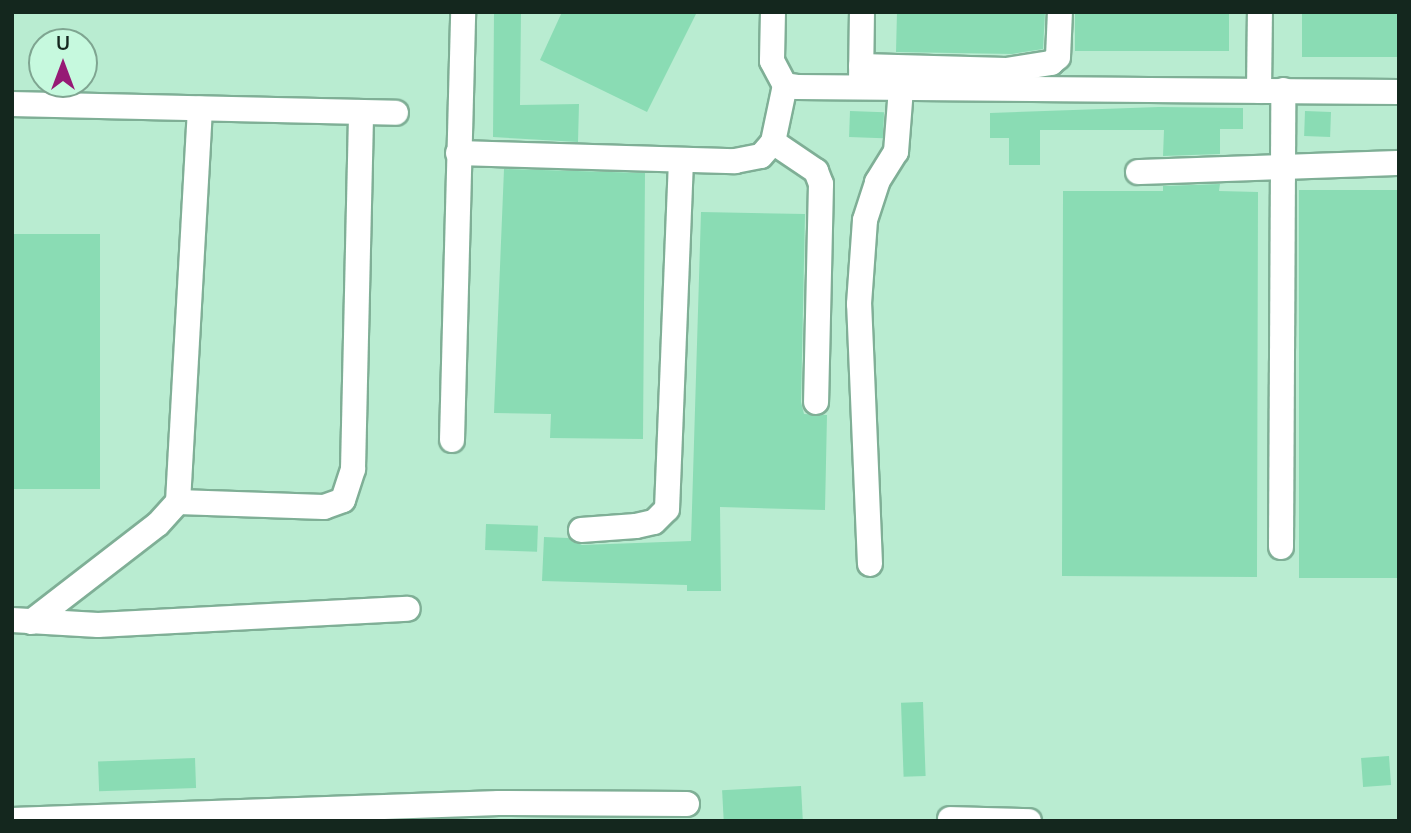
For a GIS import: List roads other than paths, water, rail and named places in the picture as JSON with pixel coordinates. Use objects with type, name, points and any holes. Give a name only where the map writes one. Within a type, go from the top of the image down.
[{"type":"lane","points":[[452,440],[463,12]]},
{"type":"lane","points":[[458,153],[681,160],[761,156],[773,142],[785,85],[772,61],[774,12]]},
{"type":"lane","points":[[861,77],[862,12]]},
{"type":"lane","points":[[785,85],[861,77],[1006,70],[1051,62],[1058,57],[1060,12]]},
{"type":"lane","points":[[1260,12],[1284,165],[1281,547]]},
{"type":"lane","points":[[861,77],[901,88],[1399,92]]},
{"type":"lane","points":[[870,564],[859,304],[865,220],[877,182],[896,152],[901,88]]},
{"type":"lane","points":[[12,104],[396,113]]},
{"type":"lane","points":[[22,621],[158,524],[178,502],[200,108]]},
{"type":"lane","points":[[178,502],[324,507],[343,500],[354,469],[361,112]]},
{"type":"lane","points":[[773,142],[816,172],[821,184],[816,402]]},
{"type":"lane","points":[[581,530],[654,522],[667,509],[681,160]]},
{"type":"lane","points":[[1138,172],[1399,163]]},
{"type":"lane","points":[[22,621],[98,625],[408,610]]},
{"type":"lane","points":[[12,820],[500,812],[687,804]]},
{"type":"lane","points":[[950,819],[1029,821]]}]
